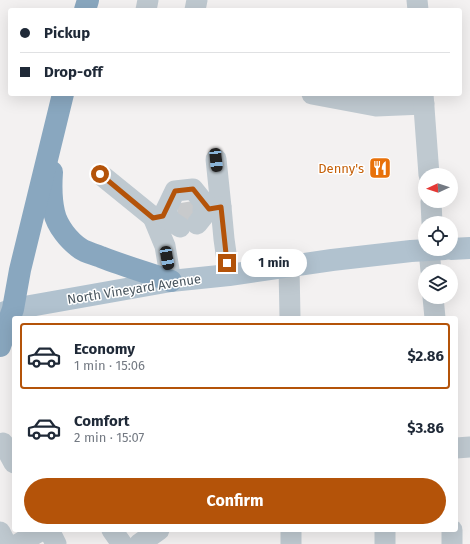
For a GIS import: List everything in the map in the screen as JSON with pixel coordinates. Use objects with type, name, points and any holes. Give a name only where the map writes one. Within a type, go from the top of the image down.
[{"type":"highway","points":[[0,346],[4,309],[20,270],[63,96]]},
{"type":"highway","points":[[54,131],[51,187],[52,202],[54,214],[68,238],[81,249],[171,281]]},
{"type":"main road","name":"North Vineyard Avenue","points":[[458,250],[470,248]]},
{"type":"main road","name":"North Vineyard Avenue","points":[[4,309],[171,281],[229,275],[332,260],[418,254]]},
{"type":"street","points":[[332,96],[376,106],[424,99],[429,168]]},
{"type":"street","points":[[171,281],[165,246],[187,216],[216,160]]},
{"type":"street","points":[[100,174],[187,216],[224,239],[229,275]]},
{"type":"street","points":[[289,266],[290,316]]},
{"type":"street","points":[[434,304],[436,316]]},
{"type":"street","points":[[0,445],[3,443],[12,459]]},
{"type":"street","points":[[458,448],[470,447]]},
{"type":"street","points":[[0,532],[6,544]]},
{"type":"street","points":[[18,544],[39,532]]},
{"type":"street","points":[[50,532],[56,544]]},
{"type":"street","points":[[113,532],[122,544]]},
{"type":"street","points":[[139,544],[156,532]]},
{"type":"street","points":[[291,532],[291,544]]},
{"type":"street","points":[[385,532],[385,544]]},
{"type":"street","points":[[452,532],[452,544]]},
{"type":"tunnel","points":[[178,214],[196,211]]},
{"type":"place","name":"Denny's","points":[[380,168]]},
{"type":"route","points":[[100,174],[153,218],[163,216],[175,191],[193,189],[209,209],[221,207],[227,263]]}]
